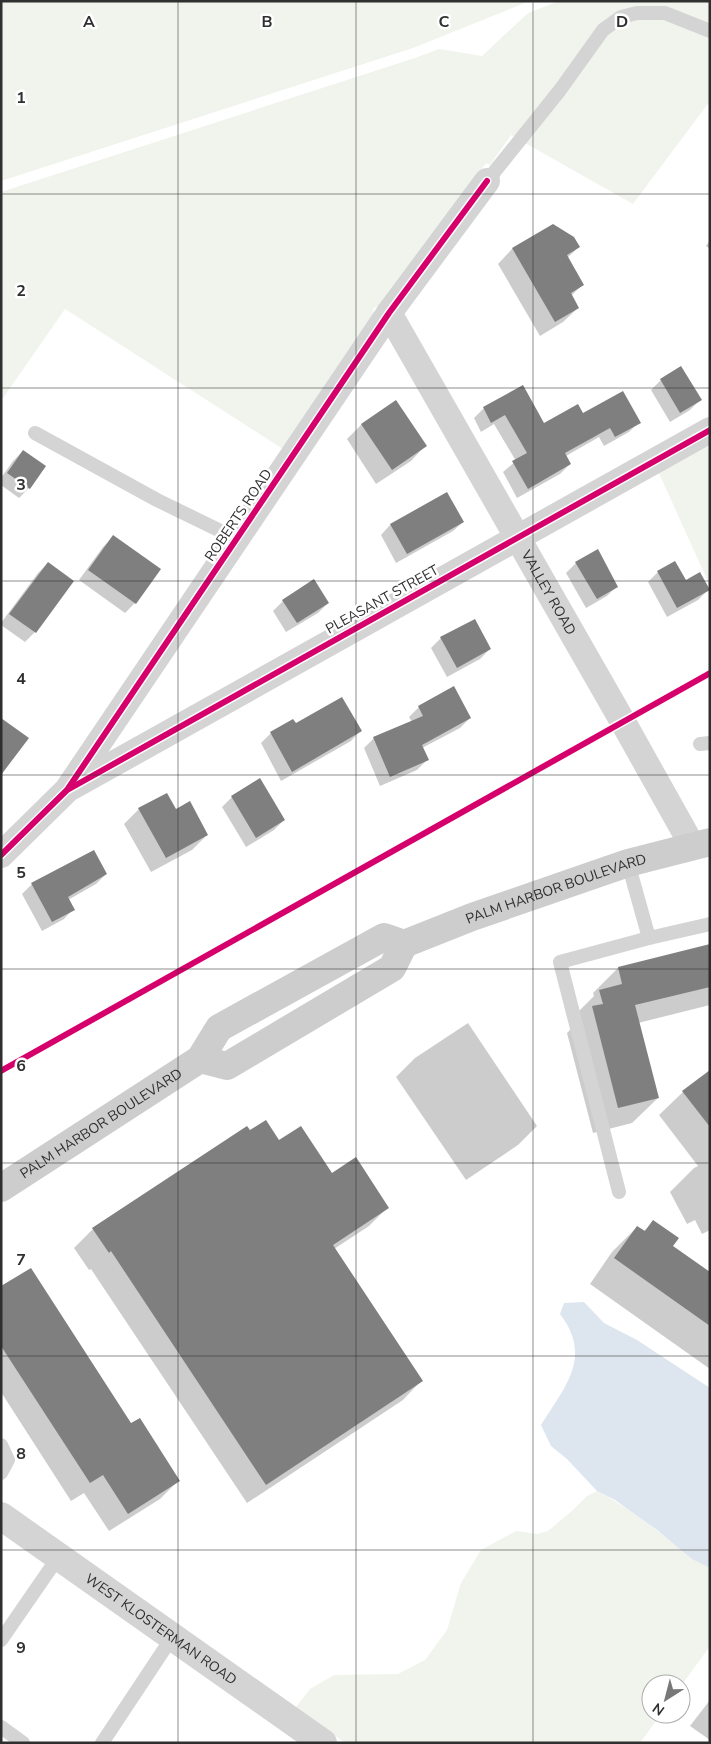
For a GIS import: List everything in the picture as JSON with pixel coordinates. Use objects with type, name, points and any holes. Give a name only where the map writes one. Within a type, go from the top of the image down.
[{"type":"main road","name":"PALM HARBOR BOULEVARD","points":[[1,1188],[200,1059],[218,1028],[384,937],[404,944],[472,917],[628,863],[701,844]]},
{"type":"main road","points":[[200,1059],[227,1066],[392,968],[404,944]]},
{"type":"street","name":"ROBERTS ROAD","points":[[1,855],[67,790],[389,313],[488,181]]},
{"type":"street","name":"VALLEY ROAD","points":[[389,313],[623,722],[701,844]]},
{"type":"street","name":"PLEASANT STREET","points":[[67,790],[710,430]]},
{"type":"street","name":"WEST KLOSTERMAN ROAD","points":[[2,1517],[323,1743]]},
{"type":"lane","points":[[488,181],[560,90],[603,30],[621,17],[637,13],[665,12],[710,31]]},
{"type":"lane","points":[[35,433],[165,504],[237,539]]},
{"type":"lane","points":[[628,863],[649,938]]},
{"type":"lane","points":[[619,1192],[560,962],[710,924]]},
{"type":"lane","points":[[1,1445],[8,1460],[1,1473]]},
{"type":"lane","points":[[1,1640],[59,1556]]},
{"type":"lane","points":[[102,1743],[173,1636]]},
{"type":"lane","points":[[1,1727],[22,1743]]},
{"type":"shaded area","points":[[1,1],[530,1],[413,48],[1,181]]},
{"type":"shaded area","points":[[559,1],[710,1],[710,101],[633,204],[511,135],[490,165],[486,163],[381,304],[373,309],[374,313],[283,449],[65,309],[1,401],[1,192],[439,49],[482,56],[528,13]]},
{"type":"shaded area","points":[[710,442],[710,586],[658,471]]},
{"type":"shaded area","points":[[584,1302],[604,1323],[637,1340],[710,1388],[710,1568],[692,1559],[657,1530],[615,1500],[597,1491],[567,1459],[551,1446],[541,1425],[566,1385],[575,1358],[570,1330],[560,1314],[564,1303]]},
{"type":"shaded area","points":[[597,1491],[642,1519],[689,1555],[710,1568],[710,1646],[690,1674],[641,1674],[641,1724],[654,1724],[640,1743],[345,1743],[296,1707],[310,1689],[334,1675],[398,1674],[425,1660],[447,1630],[461,1583],[481,1550],[516,1531],[537,1534],[548,1531],[587,1496]]},
{"type":"building","points":[[553,224],[574,237],[580,247],[567,255],[584,285],[571,293],[579,308],[555,322],[512,248]]},
{"type":"building","points":[[681,366],[702,400],[680,413],[660,379]]},
{"type":"building","points":[[523,385],[544,423],[578,404],[583,413],[623,391],[641,423],[615,437],[610,428],[565,453],[571,464],[528,489],[512,461],[527,453],[505,415],[491,423],[483,407]]},
{"type":"building","points":[[396,400],[427,446],[392,470],[361,424]]},
{"type":"building","points":[[23,450],[46,466],[30,489],[7,473]]},
{"type":"building","points":[[447,492],[464,522],[407,554],[390,524]]},
{"type":"building","points":[[113,535],[161,569],[136,604],[88,570]]},
{"type":"building","points":[[598,549],[618,587],[597,599],[575,562]]},
{"type":"building","points":[[675,561],[686,580],[700,572],[710,590],[677,608],[657,571]]},
{"type":"building","points":[[48,562],[74,581],[36,633],[9,614]]},
{"type":"building","points":[[314,579],[329,603],[297,623],[282,600]]},
{"type":"building","points":[[475,619],[491,649],[457,668],[440,637]]},
{"type":"building","points":[[454,686],[471,718],[422,745],[429,760],[390,777],[373,737],[423,716],[418,706]]},
{"type":"building","points":[[342,697],[362,731],[292,772],[270,732],[293,719],[296,723]]},
{"type":"building","points":[[1,718],[29,738],[1,775]]},
{"type":"building","points":[[260,778],[285,820],[256,838],[231,796]]},
{"type":"building","points":[[167,793],[176,809],[190,801],[208,835],[166,858],[138,808]]},
{"type":"building","points":[[94,850],[107,874],[68,897],[75,910],[52,922],[31,883]]},
{"type":"building","points":[[710,944],[710,987],[635,1005],[659,1098],[618,1108],[592,1006],[603,1004],[599,990],[622,984],[618,967]]},
{"type":"building","points":[[710,1070],[710,1127],[682,1091]]},
{"type":"building","points":[[266,1120],[279,1140],[301,1126],[332,1173],[356,1157],[389,1208],[333,1245],[423,1381],[266,1485],[111,1251],[109,1253],[92,1228],[247,1126],[250,1130]]},
{"type":"building","points":[[653,1220],[679,1238],[673,1246],[710,1272],[710,1326],[614,1258],[637,1226],[645,1231]]},
{"type":"building","points":[[31,1268],[131,1423],[140,1418],[180,1481],[128,1514],[103,1475],[90,1483],[1,1346],[1,1286]]},
{"type":"cycle path","points":[[1,855],[67,790],[389,313],[487,181]]},
{"type":"cycle path","points":[[69,789],[710,430]]},
{"type":"cycle path","points":[[1,1071],[710,673]]}]
